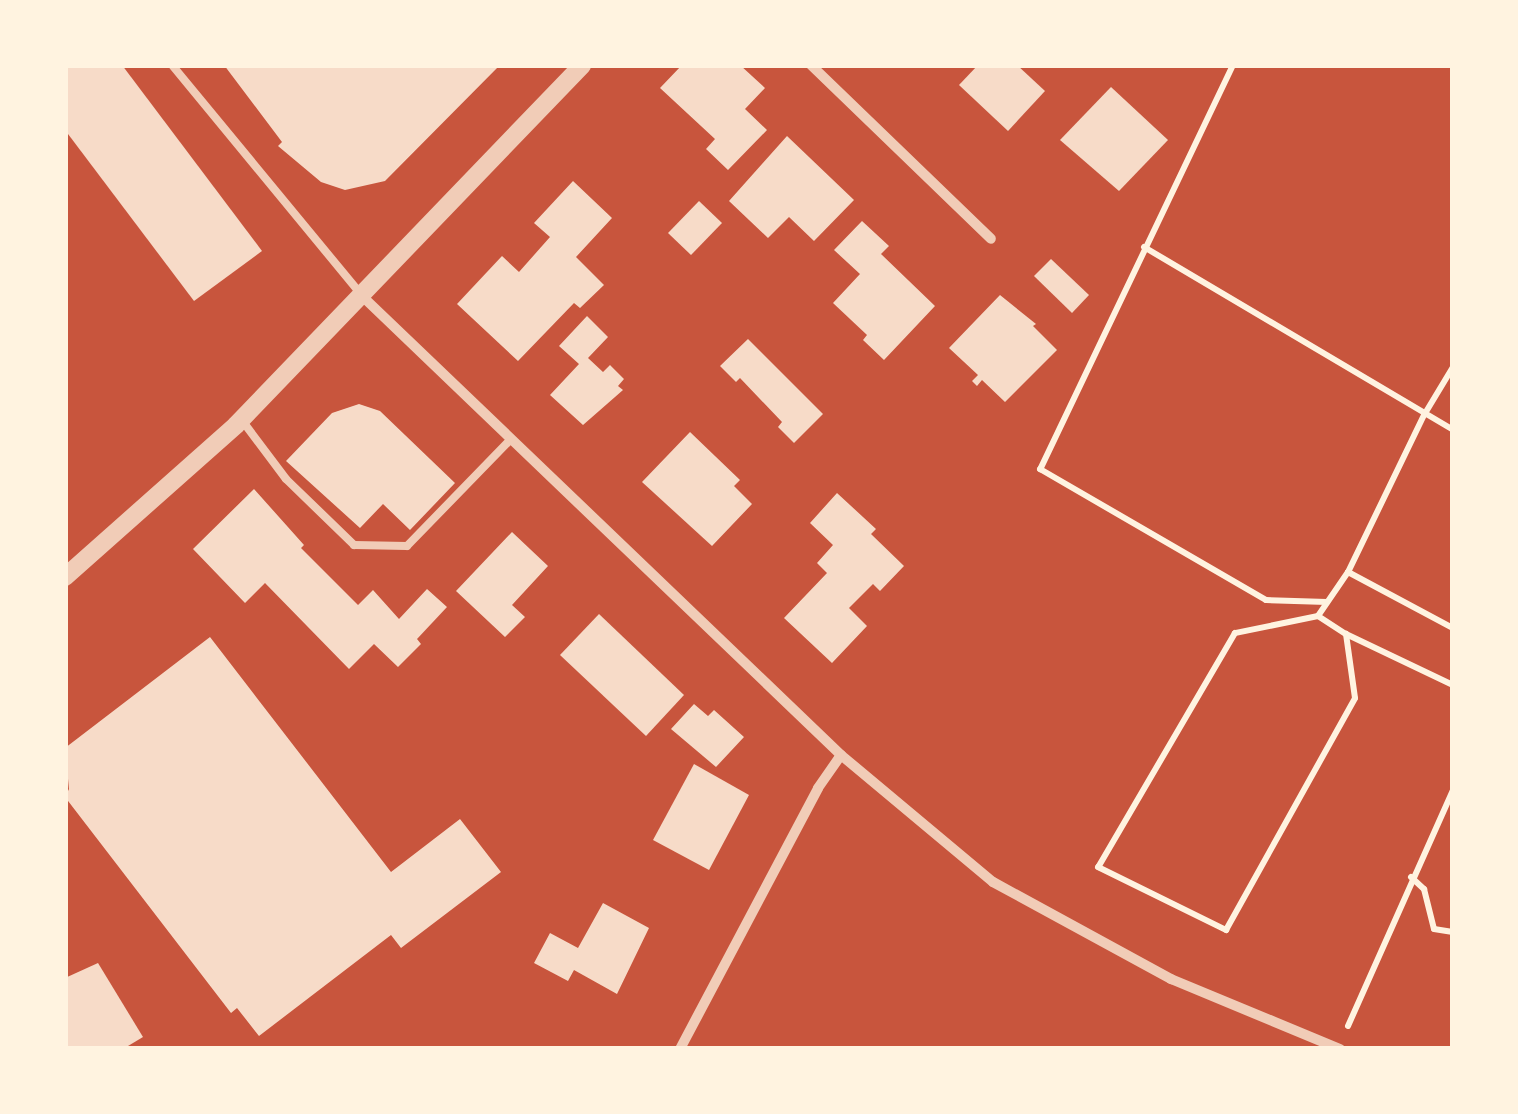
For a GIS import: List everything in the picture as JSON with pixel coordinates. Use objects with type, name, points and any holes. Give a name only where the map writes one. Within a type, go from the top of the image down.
[{"type":"street","points":[[65,578],[241,419],[582,65]]},
{"type":"street","points":[[811,65],[991,239]]},
{"type":"street","points":[[361,294],[841,755],[993,882],[1171,979],[1340,1049]]},
{"type":"street","points":[[680,1049],[818,788],[841,755]]},
{"type":"lane","points":[[172,65],[361,294]]},
{"type":"lane","points":[[241,419],[286,479],[354,545],[407,546],[510,440]]},
{"type":"path","points":[[1232,65],[1040,469],[1266,600],[1326,602]]},
{"type":"path","points":[[1144,246],[1453,430]]},
{"type":"path","points":[[1318,616],[1348,572],[1424,415],[1453,367]]},
{"type":"path","points":[[1348,572],[1453,628]]},
{"type":"path","points":[[1346,634],[1356,698],[1226,930],[1098,867],[1235,633],[1318,616],[1346,634],[1453,685]]},
{"type":"path","points":[[1340,1049],[1410,877],[1453,790]]},
{"type":"path","points":[[1410,877],[1424,889],[1434,929],[1453,932]]},
{"type":"building","points":[[65,65],[122,65],[262,251],[194,301],[65,130]]},
{"type":"building","points":[[224,65],[500,65],[385,181],[345,190],[321,182],[278,146],[282,142]]},
{"type":"building","points":[[682,65],[740,65],[765,88],[745,109],[767,130],[728,170],[706,149],[715,139],[660,88]]},
{"type":"building","points":[[978,65],[1017,65],[1045,91],[1008,131],[959,85]]},
{"type":"building","points":[[1111,87],[1168,140],[1119,191],[1060,140]]},
{"type":"building","points":[[787,136],[854,200],[814,241],[789,217],[768,238],[729,201]]},
{"type":"building","points":[[573,181],[612,218],[576,257],[604,285],[580,308],[574,303],[518,361],[457,304],[502,256],[519,272],[550,237],[534,223]]},
{"type":"building","points":[[699,201],[722,223],[691,255],[668,233]]},
{"type":"building","points":[[862,221],[889,246],[881,254],[935,306],[884,360],[863,340],[867,335],[833,303],[860,274],[834,250]]},
{"type":"building","points":[[1051,259],[1089,295],[1072,313],[1034,276]]},
{"type":"building","points":[[1000,295],[1036,324],[1033,326],[1057,350],[1005,402],[982,380],[977,386],[972,381],[978,375],[949,348]]},
{"type":"building","points":[[587,316],[608,337],[588,358],[603,372],[610,365],[624,379],[618,386],[623,390],[583,425],[550,395],[579,364],[559,346]]},
{"type":"building","points":[[748,339],[823,414],[794,443],[778,427],[782,422],[740,378],[736,382],[720,366]]},
{"type":"building","points":[[359,404],[380,411],[455,483],[410,530],[383,504],[360,528],[286,461],[332,413]]},
{"type":"building","points":[[690,432],[740,480],[734,486],[752,504],[712,546],[642,482]]},
{"type":"building","points":[[254,489],[304,545],[301,548],[358,605],[373,590],[399,619],[427,589],[447,607],[417,639],[421,644],[398,667],[374,644],[349,669],[265,583],[245,603],[193,549]]},
{"type":"building","points":[[837,493],[876,529],[871,534],[904,566],[880,591],[873,584],[849,608],[867,626],[832,663],[784,618],[827,573],[817,563],[833,545],[810,523]]},
{"type":"building","points":[[512,532],[548,566],[512,605],[525,617],[505,637],[456,591]]},
{"type":"building","points":[[599,614],[684,695],[646,736],[560,655]]},
{"type":"building","points":[[210,637],[391,872],[460,819],[501,872],[401,948],[391,935],[259,1036],[237,1008],[231,1013],[65,797],[69,789],[65,748]]},
{"type":"building","points":[[694,704],[708,716],[714,710],[744,737],[716,767],[671,729]]},
{"type":"building","points":[[694,764],[749,795],[709,870],[653,840]]},
{"type":"building","points":[[603,903],[649,928],[617,994],[574,970],[568,981],[534,963],[550,933],[578,948]]},
{"type":"building","points":[[98,963],[143,1037],[123,1049],[65,1049],[65,978]]}]
